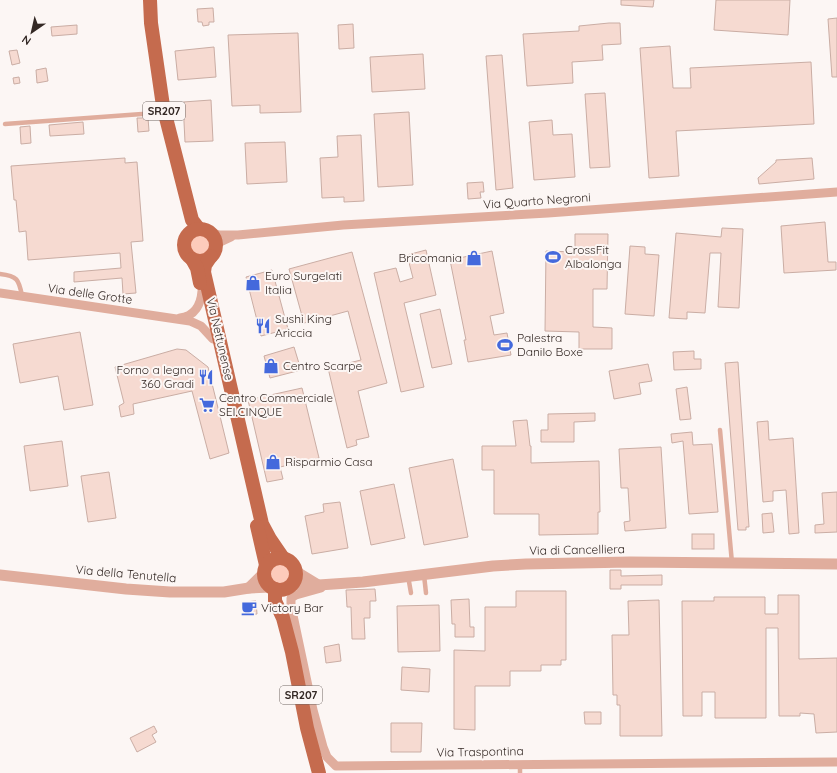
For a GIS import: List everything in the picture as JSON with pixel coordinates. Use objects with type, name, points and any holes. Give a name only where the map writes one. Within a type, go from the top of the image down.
[{"type":"main road","name":"SR207","points":[[150,0],[151,23],[164,114],[198,228],[214,237],[213,250]]},
{"type":"main road","points":[[198,228],[186,237],[184,247],[187,254],[192,259],[202,261],[213,250]]},
{"type":"main road","name":"Via Nettunense","points":[[192,259],[197,268],[213,338],[265,569],[265,581],[284,584],[291,563],[283,558],[262,524],[204,272],[205,265],[213,250]]},
{"type":"main road","points":[[265,569],[274,559],[283,558]]},
{"type":"main road","name":"SR207","points":[[284,584],[283,618],[319,773]]},
{"type":"street","name":"Via Quarto Negroni","points":[[198,228],[219,235],[238,235],[348,225],[548,213],[837,192]]},
{"type":"street","name":"Via Quarto Negroni","points":[[213,250],[227,238],[238,235]]},
{"type":"street","name":"Via delle Grotte","points":[[176,318],[188,316],[194,311],[200,302],[202,291]]},
{"type":"street","name":"Via delle Grotte","points":[[0,293],[176,318],[199,324],[207,330],[213,338]]},
{"type":"street","name":"Via di Cancelliera","points":[[284,584],[304,586],[322,585],[424,575],[494,566],[526,564],[630,562],[837,564]]},
{"type":"street","points":[[249,588],[265,569]]},
{"type":"street","name":"Via della Tenutella","points":[[0,575],[163,592],[224,592],[284,584]]},
{"type":"street","name":"Via Traspontina","points":[[322,585],[321,588],[296,595],[291,598],[291,606],[313,710],[323,746],[327,757],[332,764],[336,766],[520,768],[837,762]]},
{"type":"lane","points":[[5,124],[142,114],[164,114]]},
{"type":"lane","points":[[0,274],[17,279],[20,284],[22,296]]},
{"type":"lane","points":[[720,430],[732,563]]},
{"type":"lane","points":[[424,575],[426,593]]},
{"type":"lane","points":[[408,576],[411,593]]},
{"type":"shaded area","points":[[200,231],[210,235],[214,245],[210,255],[200,259],[190,255],[186,245],[190,235]]},
{"type":"shaded area","points":[[275,563],[283,563],[290,570],[290,578],[283,585],[275,585],[268,578],[268,570]]},
{"type":"building","points":[[621,0],[654,0],[653,7],[621,5]]},
{"type":"building","points":[[716,0],[790,0],[788,35],[714,30]]},
{"type":"building","points":[[213,8],[214,22],[209,22],[209,25],[203,26],[202,22],[198,22],[197,9]]},
{"type":"building","points":[[837,18],[837,77],[832,77],[828,19]]},
{"type":"building","points":[[620,23],[621,44],[602,45],[603,60],[572,62],[573,83],[527,86],[523,34],[579,31],[579,26]]},
{"type":"building","points":[[353,24],[354,48],[339,49],[338,25]]},
{"type":"building","points":[[77,25],[77,34],[52,36],[51,27]]},
{"type":"building","points":[[298,33],[301,112],[260,113],[260,105],[232,106],[228,35]]},
{"type":"building","points":[[670,46],[673,88],[691,88],[690,68],[811,62],[814,124],[676,131],[679,176],[649,178],[640,48]]},
{"type":"building","points":[[214,47],[216,77],[178,80],[175,51]]},
{"type":"building","points":[[17,50],[20,63],[12,65],[9,51]]},
{"type":"building","points":[[423,54],[425,89],[372,92],[370,57]]},
{"type":"building","points":[[502,55],[513,188],[496,190],[486,56]]},
{"type":"building","points":[[46,68],[48,81],[37,83],[36,70]]},
{"type":"building","points":[[19,77],[20,83],[14,84],[13,78]]},
{"type":"building","points":[[605,93],[610,167],[590,168],[585,94]]},
{"type":"building","points":[[211,100],[213,141],[185,142],[183,102]]},
{"type":"building","points":[[409,112],[413,185],[378,187],[374,114]]},
{"type":"building","points":[[137,118],[148,118],[149,131],[138,132]]},
{"type":"building","points":[[552,120],[553,135],[572,134],[575,177],[534,180],[529,122]]},
{"type":"building","points":[[83,122],[84,134],[50,136],[49,125]]},
{"type":"building","points":[[30,126],[31,143],[21,144],[20,127]]},
{"type":"building","points":[[361,135],[364,201],[344,202],[344,197],[322,198],[320,158],[338,157],[337,136]]},
{"type":"building","points":[[285,142],[287,182],[247,184],[245,143]]},
{"type":"building","points":[[125,158],[125,163],[137,162],[143,241],[131,242],[136,293],[123,294],[122,278],[74,282],[74,272],[121,268],[120,253],[28,260],[26,231],[19,232],[11,166]]},
{"type":"building","points":[[812,158],[814,179],[759,184],[758,178],[776,162],[776,160]]},
{"type":"building","points":[[483,182],[484,192],[480,192],[481,198],[468,199],[467,183]]},
{"type":"building","points":[[825,222],[828,262],[836,262],[836,270],[784,273],[781,226]]},
{"type":"building","points":[[722,228],[743,229],[739,308],[718,307],[721,253],[710,253],[705,313],[687,312],[687,319],[669,318],[676,233],[721,237]]},
{"type":"building","points":[[575,234],[608,234],[607,289],[593,289],[593,327],[612,328],[612,349],[579,349],[579,332],[545,331],[546,251],[575,252]]},
{"type":"building","points":[[630,246],[645,247],[645,254],[659,255],[654,316],[625,314]]},
{"type":"building","points":[[426,250],[436,295],[404,303],[424,387],[401,392],[374,273],[396,268],[400,282],[413,278],[407,255]]},
{"type":"building","points":[[492,251],[504,313],[490,316],[494,335],[507,333],[511,355],[468,362],[464,340],[466,340],[450,260]]},
{"type":"building","points":[[352,252],[387,383],[358,391],[369,437],[356,440],[357,445],[347,448],[328,368],[361,360],[348,311],[304,323],[289,269]]},
{"type":"building","points":[[272,270],[288,329],[261,336],[246,277]]},
{"type":"building","points":[[440,309],[452,364],[432,368],[420,314]]},
{"type":"building","points":[[80,332],[93,405],[64,410],[58,376],[20,383],[13,344]]},
{"type":"building","points":[[294,347],[301,370],[270,378],[264,356]]},
{"type":"building","name":"Centro Commerciale SEI.CINQUE","points":[[177,349],[186,350],[208,367],[229,453],[210,459],[192,391],[133,404],[134,414],[121,417],[119,406],[124,403],[115,367]]},
{"type":"building","points":[[694,351],[694,359],[701,359],[701,369],[674,370],[673,352]]},
{"type":"building","points":[[738,362],[749,527],[746,527],[746,530],[738,530],[725,363]]},
{"type":"building","points":[[648,364],[652,381],[639,383],[641,394],[614,399],[609,371]]},
{"type":"building","points":[[687,387],[691,419],[680,420],[676,389]]},
{"type":"building","points":[[302,388],[319,458],[280,467],[283,479],[267,482],[248,400]]},
{"type":"building","points":[[595,413],[595,421],[574,422],[574,442],[541,442],[541,430],[548,430],[548,414]]},
{"type":"building","points":[[527,420],[531,446],[531,463],[599,461],[600,512],[598,512],[598,534],[539,535],[539,514],[494,514],[494,470],[482,470],[482,446],[516,446],[513,421]]},
{"type":"building","points":[[768,421],[769,440],[793,438],[799,533],[789,534],[786,490],[773,491],[773,501],[763,502],[757,422]]},
{"type":"building","points":[[692,432],[693,445],[712,444],[718,512],[689,514],[683,441],[672,443],[671,434]]},
{"type":"building","points":[[62,441],[68,486],[30,491],[24,446]]},
{"type":"building","points":[[661,447],[666,528],[625,531],[624,522],[630,521],[628,488],[621,488],[619,449]]},
{"type":"building","points":[[453,459],[468,537],[424,545],[409,468]]},
{"type":"building","points":[[109,472],[116,518],[88,522],[81,476]]},
{"type":"building","points":[[394,484],[405,538],[371,545],[360,491]]},
{"type":"building","points":[[837,492],[837,532],[815,533],[815,525],[824,524],[822,493]]},
{"type":"building","points":[[340,502],[348,548],[312,554],[305,516],[324,512],[323,504]]},
{"type":"building","points":[[772,513],[774,532],[763,533],[762,514]]},
{"type":"building","points":[[692,534],[714,534],[714,549],[692,549]]},
{"type":"building","points":[[610,570],[621,570],[621,576],[662,575],[662,585],[621,585],[621,589],[610,589]]},
{"type":"building","points":[[375,589],[376,601],[370,601],[370,618],[364,618],[365,639],[352,639],[351,607],[347,607],[346,590]]},
{"type":"building","points":[[516,591],[566,591],[566,660],[561,660],[561,665],[541,665],[541,671],[510,671],[510,686],[475,686],[475,730],[454,729],[454,650],[485,651],[485,607],[516,607]]},
{"type":"building","points":[[778,595],[799,595],[799,659],[837,658],[837,732],[816,733],[814,714],[800,713],[800,716],[779,716],[778,628],[766,628],[766,718],[715,718],[715,692],[702,692],[702,716],[683,716],[682,601],[714,601],[714,597],[765,597],[765,614],[778,614]]},
{"type":"building","points":[[469,599],[470,627],[474,627],[474,637],[455,637],[455,624],[452,624],[451,600]]},
{"type":"building","points":[[659,600],[662,736],[620,736],[620,705],[617,705],[617,695],[613,695],[612,635],[629,635],[628,601]]},
{"type":"building","points":[[256,601],[257,614],[245,615],[244,602]]},
{"type":"building","points":[[439,605],[440,651],[398,652],[397,606]]},
{"type":"building","points":[[339,644],[341,661],[326,663],[324,647]]},
{"type":"building","points":[[402,667],[430,669],[429,692],[401,690]]},
{"type":"building","points":[[584,712],[601,712],[601,724],[585,724]]},
{"type":"building","points":[[391,723],[422,723],[421,752],[391,752]]},
{"type":"building","points":[[154,726],[157,732],[152,735],[156,742],[137,752],[130,738]]},
{"type":"place","name":"CrossFit Albalonga","points":[[553,257]]},
{"type":"place","name":"Bricomania","points":[[474,258]]},
{"type":"place","name":"Euro Surgelati Italia","points":[[253,283]]},
{"type":"place","name":"Sushi King Ariccia","points":[[263,326]]},
{"type":"place","name":"Palestra Danilo Boxe","points":[[505,345]]},
{"type":"place","name":"Centro Scarpe","points":[[271,366]]},
{"type":"place","name":"Forno a legna 360 Gradi","points":[[206,377]]},
{"type":"place","name":"Centro Commerciale SEI.CINQUE","points":[[207,405]]},
{"type":"place","name":"Risparmio Casa","points":[[273,462]]},
{"type":"place","name":"Victory Bar","points":[[249,608]]}]
